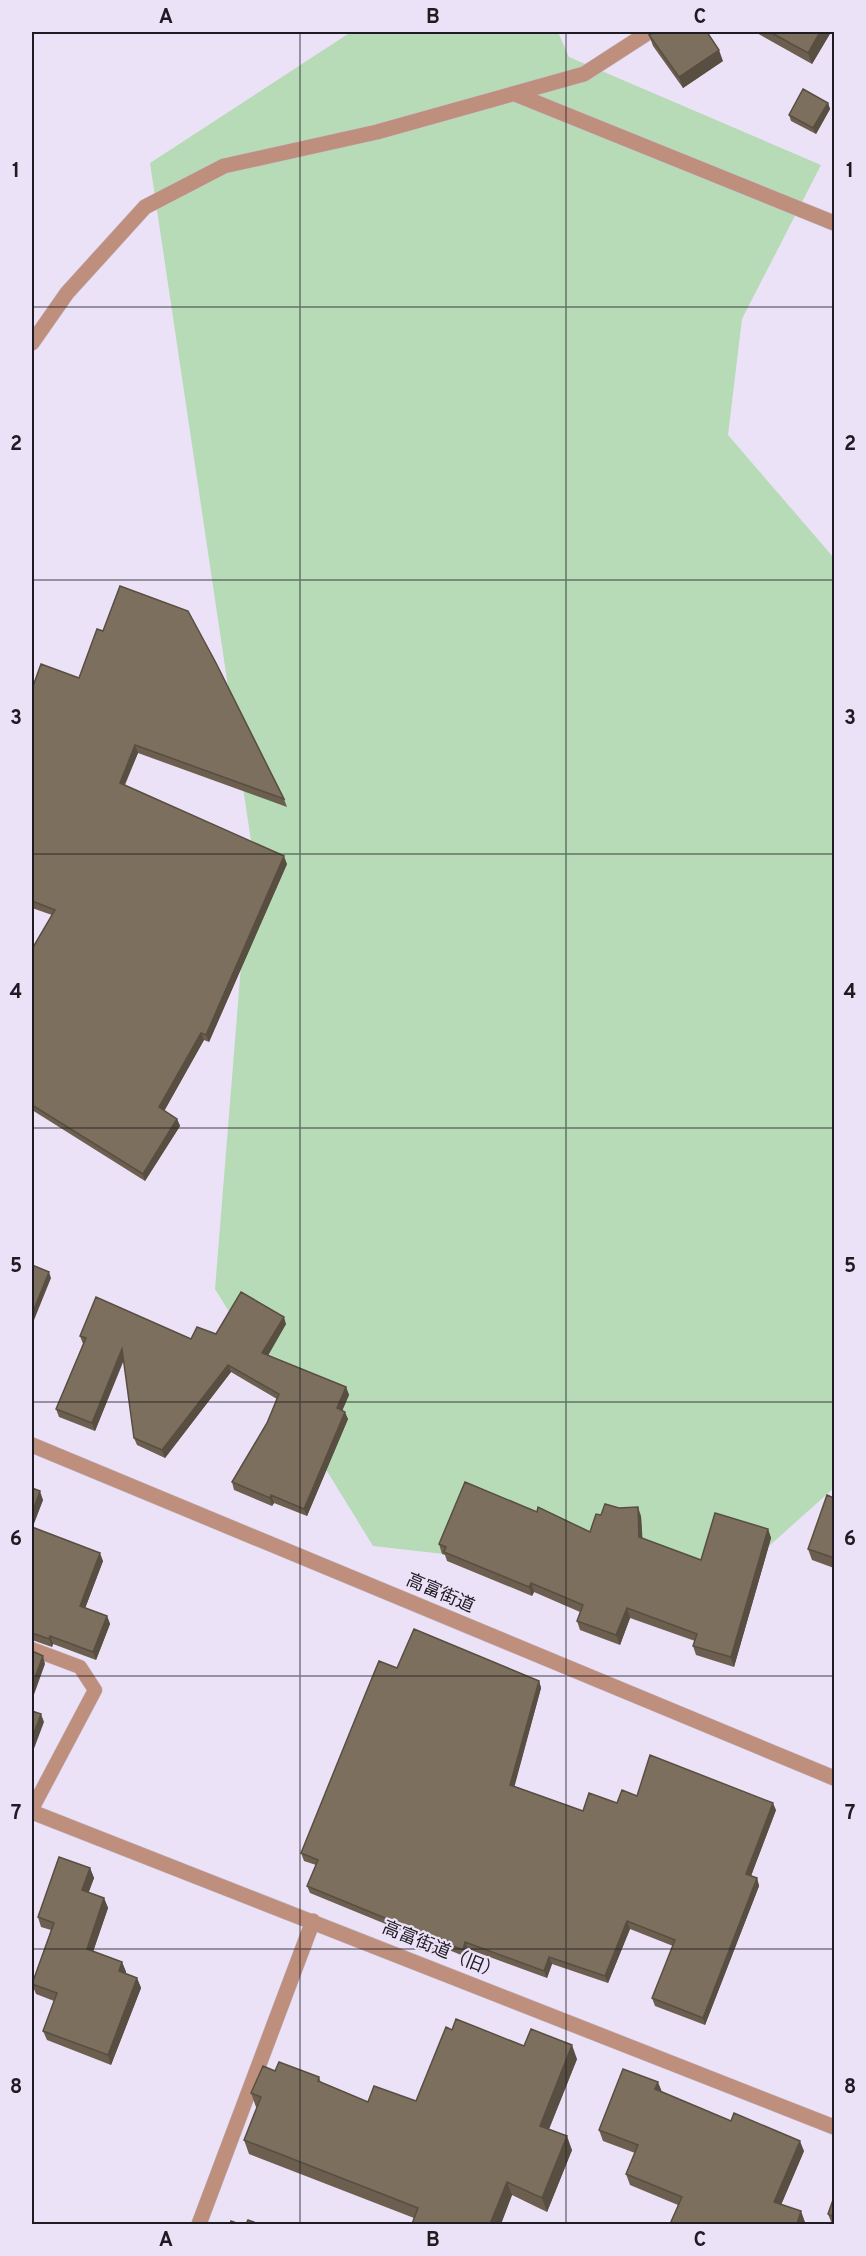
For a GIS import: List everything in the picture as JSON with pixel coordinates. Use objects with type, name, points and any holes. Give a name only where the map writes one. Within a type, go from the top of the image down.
[{"type":"street","points":[[32,343],[67,293],[145,207],[224,166],[377,132],[584,74],[649,32]]},
{"type":"street","points":[[515,94],[834,223]]},
{"type":"street","name":"高富街道","points":[[32,1445],[834,1778]]},
{"type":"street","name":"高富街道（旧）","points":[[32,1811],[834,2127]]},
{"type":"street","points":[[199,2224],[313,1921]]},
{"type":"lane","points":[[32,1649],[80,1668],[95,1690],[32,1811]]},
{"type":"green space","points":[[351,32],[558,32],[569,57],[821,165],[742,319],[728,435],[834,558],[834,1488],[724,1586],[373,1546],[215,1289],[251,841],[150,163]]},
{"type":"building","points":[[654,32],[707,32],[719,50],[679,77],[649,35]]},
{"type":"building","points":[[770,32],[820,32],[808,53]]},
{"type":"building","points":[[803,89],[828,103],[813,128],[789,115]]},
{"type":"building","points":[[120,586],[188,611],[284,799],[135,745],[120,783],[284,856],[206,1035],[201,1033],[159,1107],[177,1119],[143,1174],[32,1105],[32,949],[55,910],[32,901],[32,689],[41,664],[79,678],[97,629],[103,631]]},
{"type":"building","points":[[32,1265],[49,1272],[32,1314]]},
{"type":"building","points":[[241,1292],[284,1317],[262,1353],[346,1387],[337,1408],[345,1412],[304,1509],[232,1482],[267,1423],[279,1394],[228,1365],[162,1450],[134,1438],[122,1349],[92,1423],[56,1409],[86,1338],[80,1336],[96,1297],[191,1339],[197,1327],[216,1334]]},
{"type":"building","points":[[465,1482],[537,1512],[538,1507],[590,1532],[596,1514],[601,1515],[605,1504],[619,1508],[638,1507],[639,1537],[701,1560],[715,1513],[768,1529],[731,1657],[693,1646],[697,1634],[627,1608],[616,1635],[577,1621],[583,1605],[531,1583],[529,1587],[444,1552],[446,1547],[439,1544]]},
{"type":"building","points":[[32,1488],[40,1491],[32,1513]]},
{"type":"building","points":[[827,1495],[834,1498],[834,1558],[808,1549]]},
{"type":"building","points":[[32,1527],[100,1553],[80,1606],[107,1616],[93,1652],[50,1636],[49,1639],[32,1633]]},
{"type":"building","points":[[414,1629],[539,1681],[510,1785],[583,1811],[589,1793],[617,1803],[622,1790],[637,1796],[650,1755],[773,1803],[746,1874],[757,1878],[703,2018],[652,1998],[675,1940],[627,1921],[605,1976],[549,1957],[544,1971],[465,1942],[463,1950],[307,1886],[318,1860],[301,1853],[379,1661],[397,1668]]},
{"type":"building","points":[[32,1651],[43,1656],[32,1685]]},
{"type":"building","points":[[32,1711],[41,1714],[32,1738]]},
{"type":"building","points":[[59,1857],[90,1868],[82,1890],[104,1898],[87,1949],[122,1962],[119,1971],[137,1978],[108,2055],[43,2031],[57,1993],[32,1984],[54,1923],[38,1917]]},
{"type":"building","points":[[456,2019],[524,2046],[531,2029],[572,2045],[540,2126],[567,2136],[542,2198],[507,2182],[490,2224],[412,2224],[418,2208],[244,2140],[261,2097],[251,2093],[263,2066],[275,2071],[279,2062],[319,2077],[318,2081],[368,2102],[374,2086],[416,2101],[446,2027],[452,2030]]},
{"type":"building","points":[[623,2069],[658,2082],[655,2089],[731,2121],[734,2113],[800,2141],[774,2202],[801,2211],[797,2224],[670,2224],[682,2197],[626,2174],[638,2145],[599,2130]]},
{"type":"building","points":[[834,2197],[834,2217],[828,2214]]},
{"type":"building","points":[[248,2220],[259,2224],[246,2224]]}]
